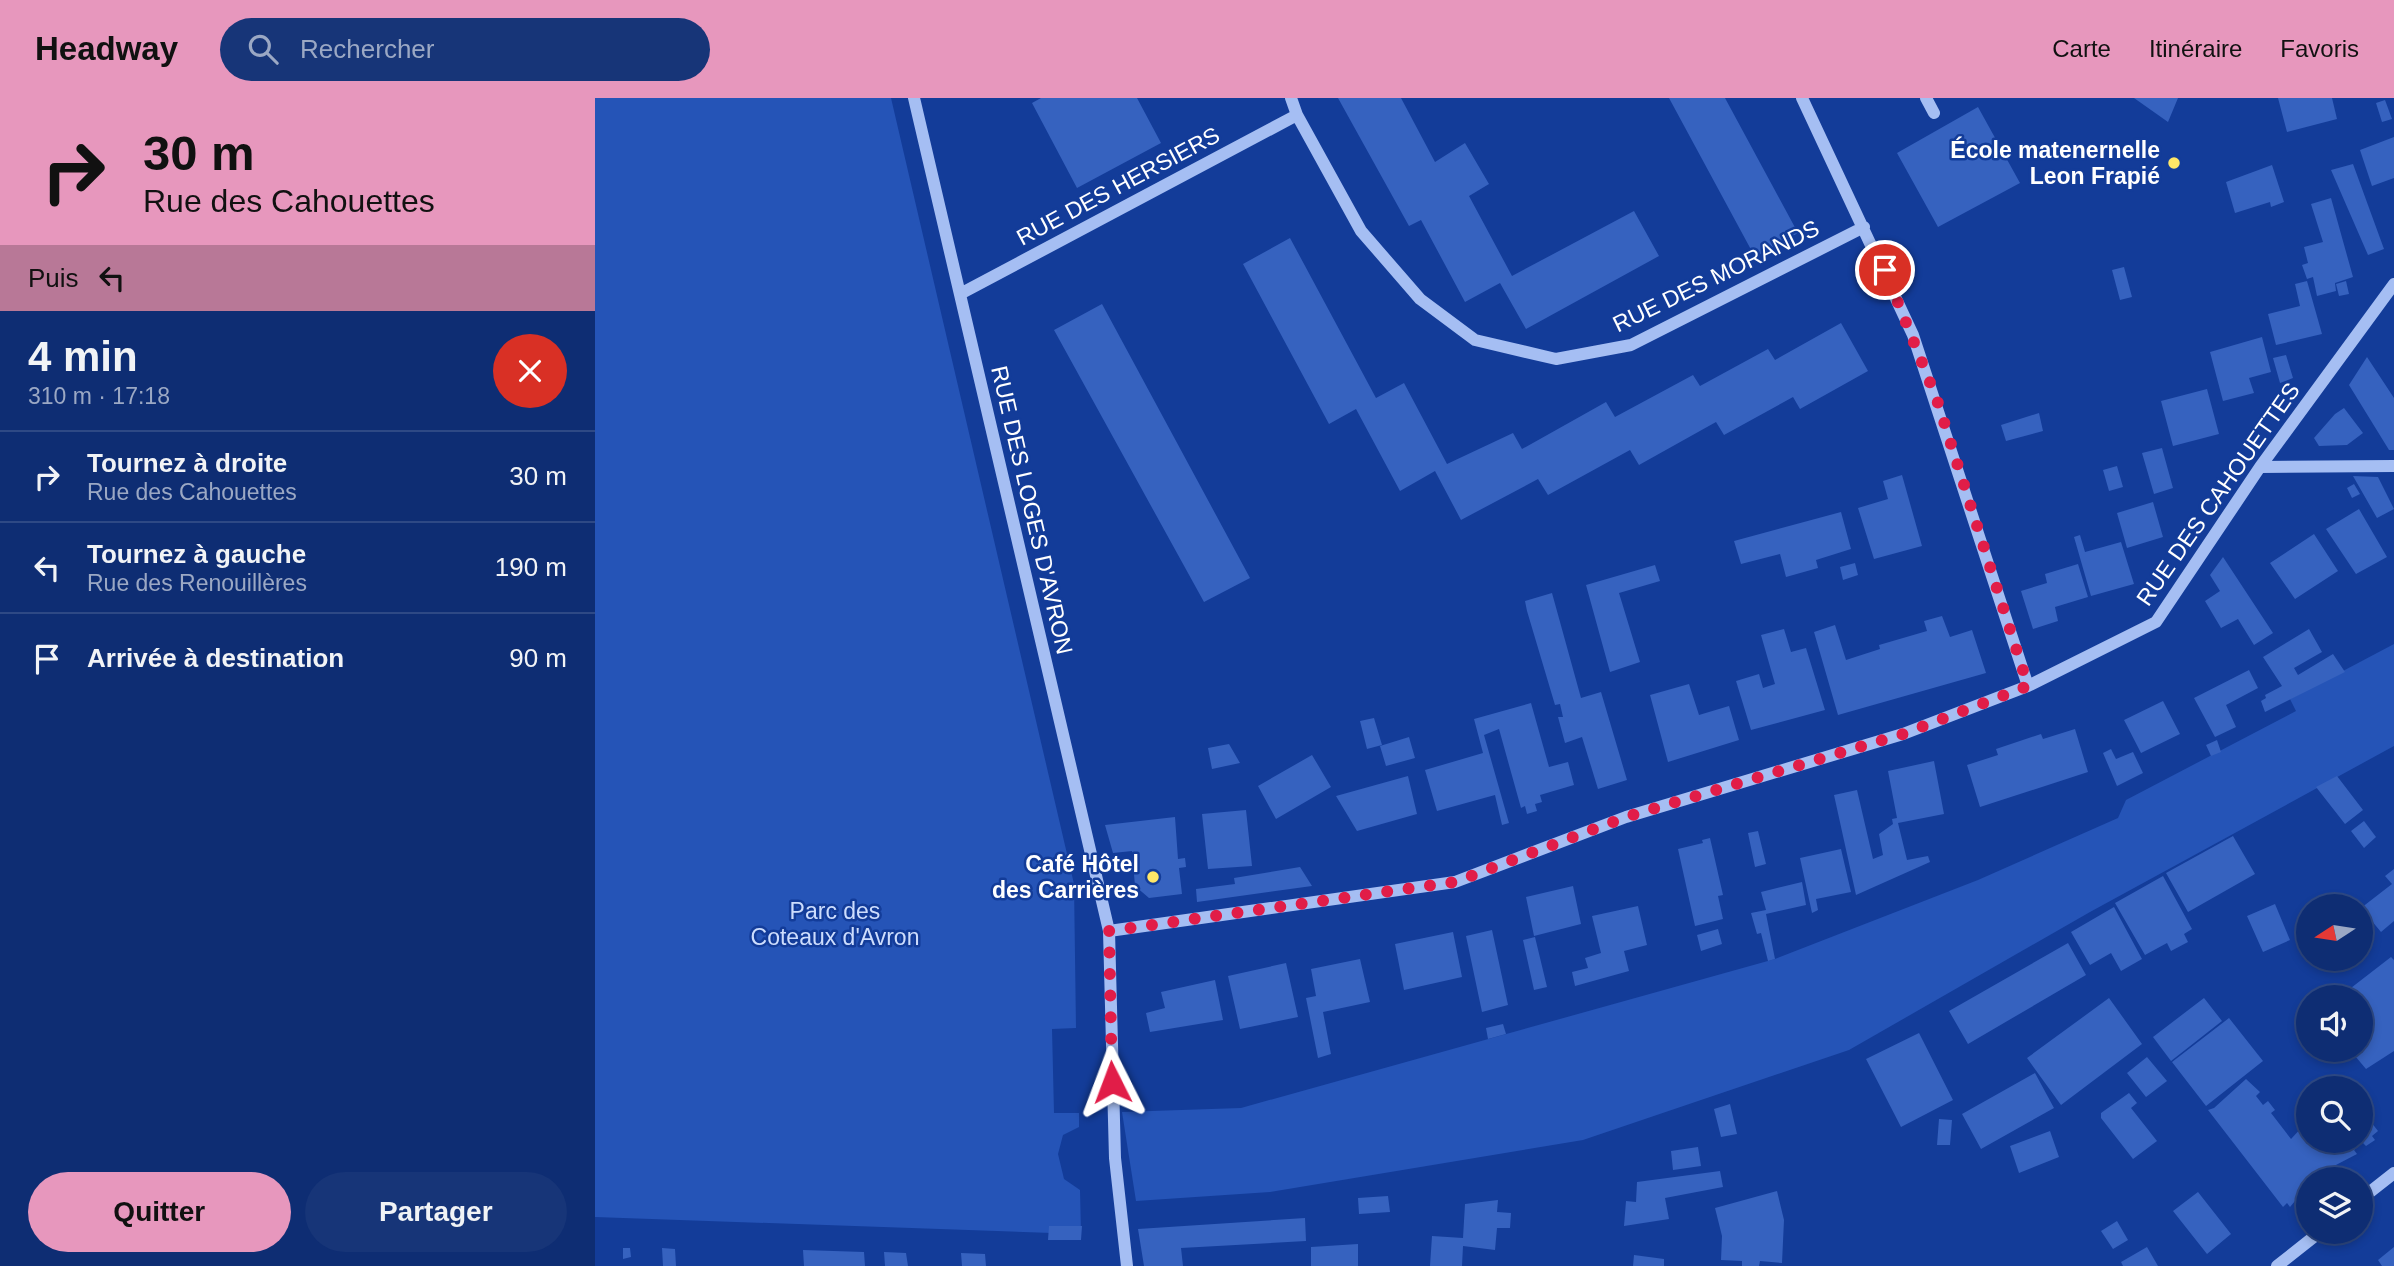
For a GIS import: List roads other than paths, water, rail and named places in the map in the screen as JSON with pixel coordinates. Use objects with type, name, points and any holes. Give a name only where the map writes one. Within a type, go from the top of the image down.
[{"type":"street","name":"RUE DES LOGES D'AVRON","points":[[914,98],[1109,931],[1115,1158],[1127,1266]]},
{"type":"street","name":"RUE DES MORANDS","points":[[1290,98],[1361,231],[1420,299],[1475,340],[1556,359],[1631,345],[1864,227]]},
{"type":"street","points":[[1802,98],[1895,292],[1925,367],[2028,686]]},
{"type":"street","points":[[1926,98],[1934,113]]},
{"type":"street","name":"RUE DES HERSIERS","points":[[960,293],[1297,115]]},
{"type":"street","name":"RUE DES CAHOUETTES","points":[[1109,931],[1455,882],[1626,817],[1903,734],[2028,686],[2156,622],[2260,467],[2394,284]]},
{"type":"street","points":[[2260,467],[2394,466]]},
{"type":"street","points":[[2373,1190],[2394,1173]]},
{"type":"street","points":[[2277,1266],[2305,1244]]},
{"type":"place","name":"École matenernelle Leon Frapié","points":[[2174,163]]},
{"type":"place","name":"Café Hôtel des Carrières","points":[[1153,877]]},
{"type":"park label","name":"Parc des Coteaux d'Avron","points":[[835,924]]}]
